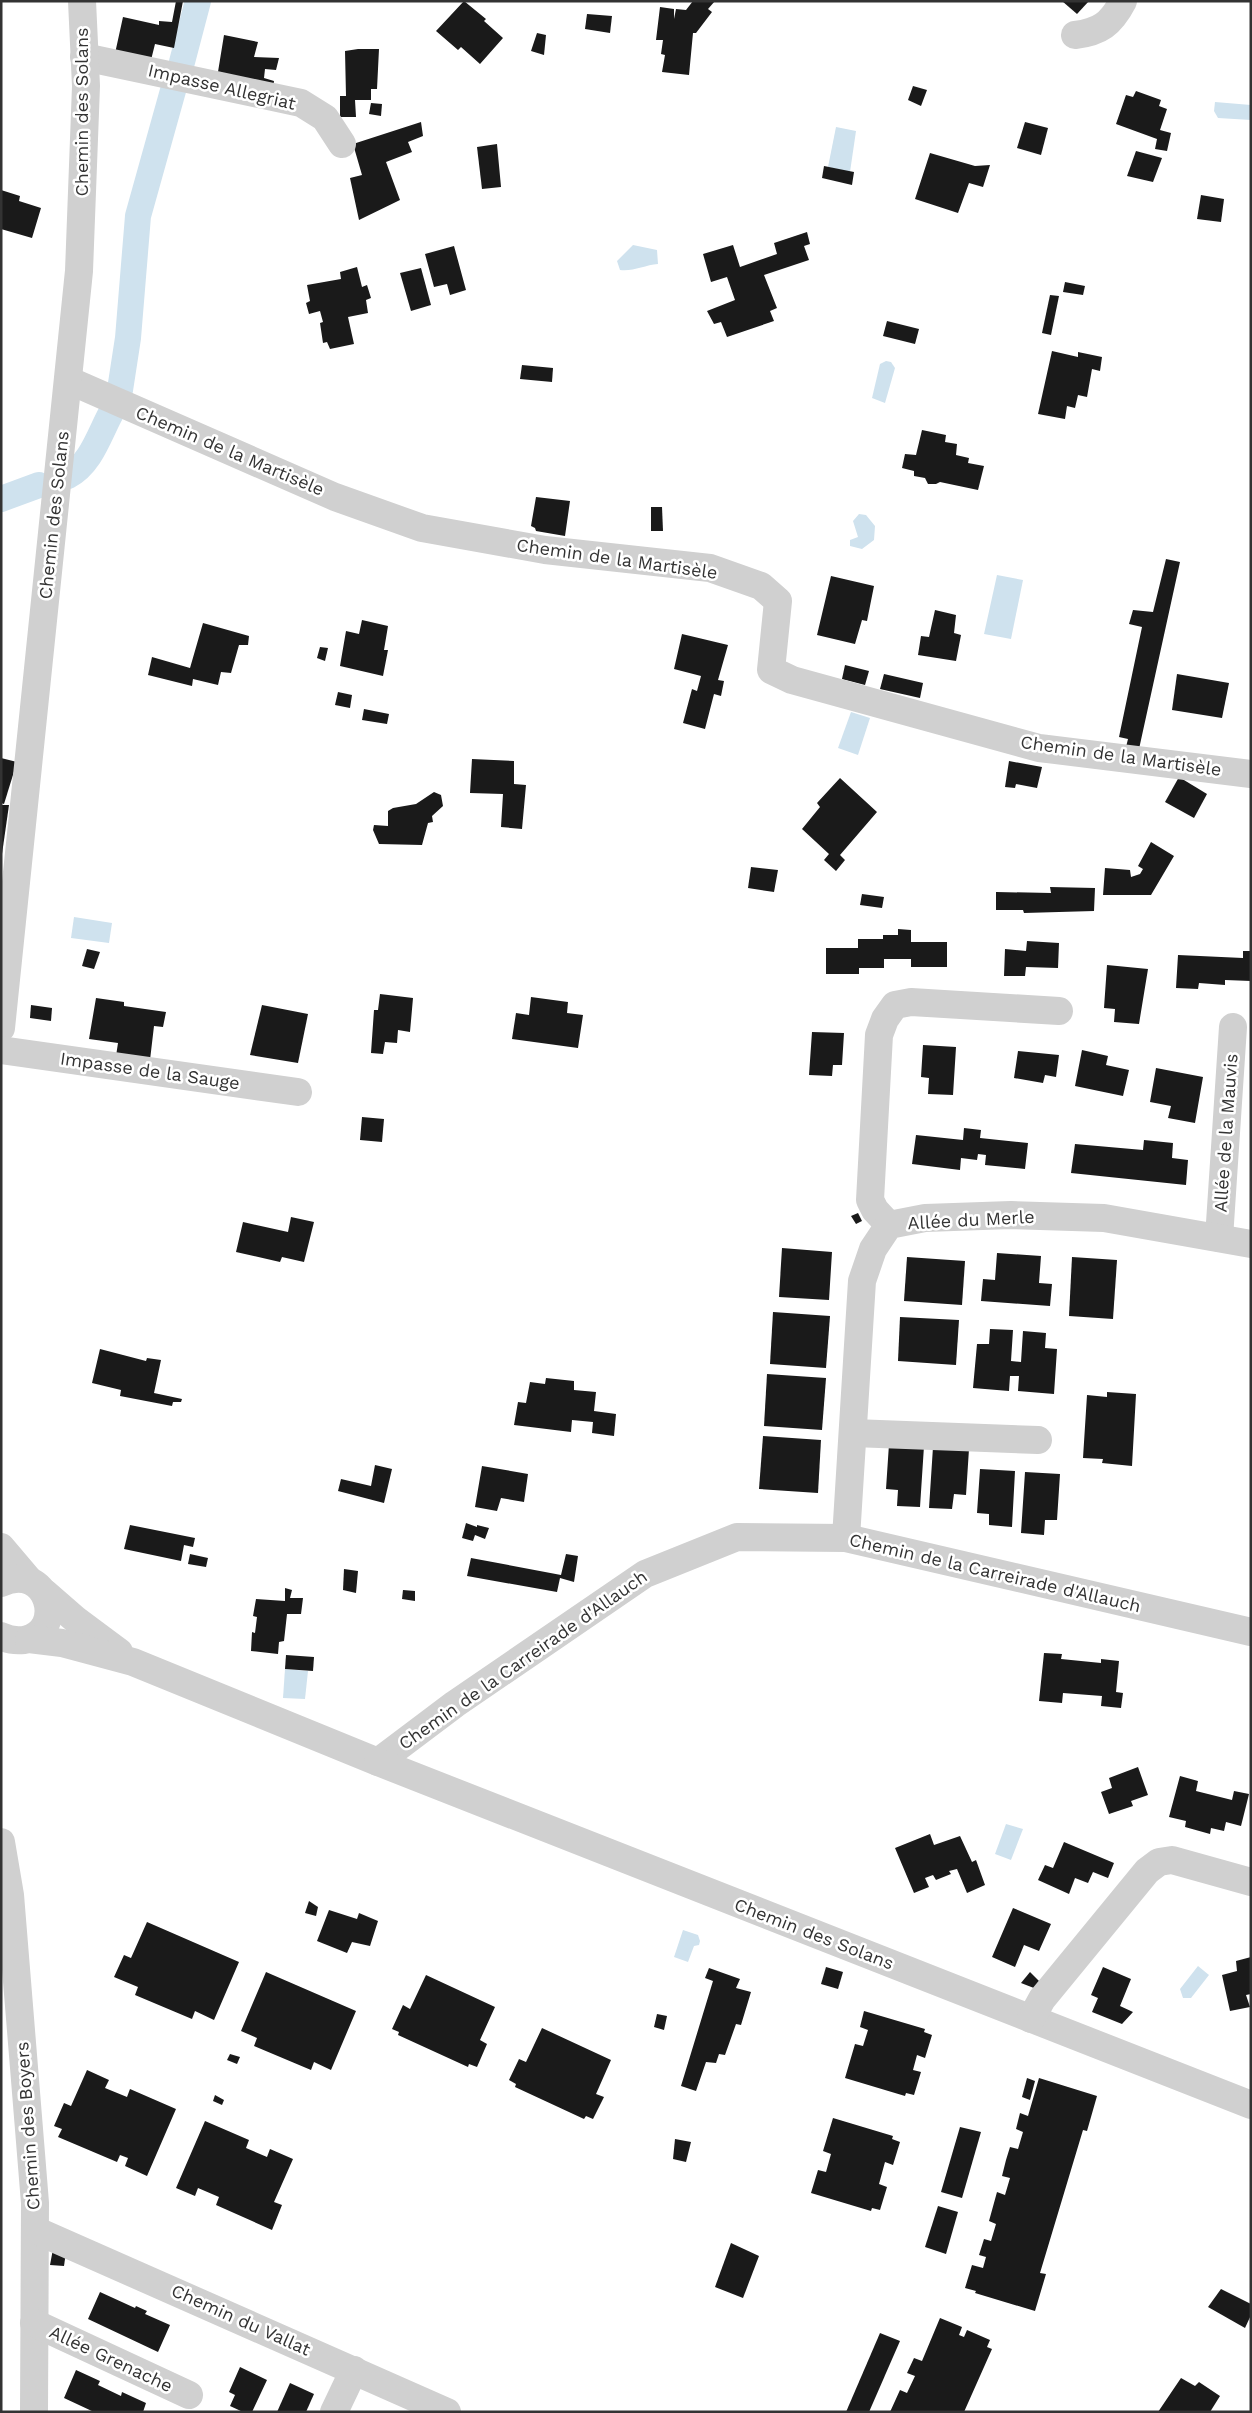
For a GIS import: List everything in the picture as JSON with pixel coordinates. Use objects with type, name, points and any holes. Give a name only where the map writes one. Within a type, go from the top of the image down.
[{"type":"street","name":"Chemin des Solans","points":[[1,1028],[79,271],[86,86],[82,1]]},
{"type":"street","points":[[1074,34],[1094,32],[1114,18],[1123,1]]},
{"type":"street","name":"Impasse Allegriat","points":[[84,56],[301,103],[325,118],[342,144]]},
{"type":"street","name":"Chemin de la Martisèle","points":[[68,380],[326,493],[422,528],[545,550],[710,568],[761,586],[778,601],[771,670],[792,680],[1039,748],[1251,774]]},
{"type":"street","points":[[889,1225],[875,1210],[870,1200],[879,1035],[885,1019],[894,1005],[911,1002],[1059,1011]]},
{"type":"street","name":"Allée de la Mauvis","points":[[1219,1238],[1233,1027]]},
{"type":"street","name":"Impasse de la Sauge","points":[[1,1050],[298,1092]]},
{"type":"street","name":"Allée du Merle","points":[[846,1538],[862,1281],[873,1248],[889,1225],[925,1218],[1002,1216],[1104,1218],[1251,1244]]},
{"type":"street","points":[[853,1434],[1038,1440]]},
{"type":"street","name":"Chemin de la Carreirade d'Allauch","points":[[378,1762],[455,1704],[645,1574],[737,1537],[846,1538],[1251,1632]]},
{"type":"street","points":[[1,1547],[37,1587],[49,1604],[49,1614],[45,1625],[29,1639]]},
{"type":"street","points":[[1,1583],[10,1579],[37,1587],[76,1620],[132,1662]]},
{"type":"street","points":[[1,1636],[7,1640],[29,1639],[62,1643],[132,1662],[378,1762]]},
{"type":"street","name":"Chemin des Solans","points":[[378,1762],[1251,2105]]},
{"type":"street","name":"Chemin des Boyers","points":[[1,1842],[10,1895],[35,2203],[34,2412]]},
{"type":"street","points":[[1031,2019],[1042,1999],[1147,1871],[1159,1862],[1172,1860],[1251,1882]]},
{"type":"street","name":"Chemin du Vallat","points":[[34,2230],[447,2412]]},
{"type":"street","name":"Allée Grenache","points":[[34,2323],[189,2395]]},
{"type":"street","points":[[334,2412],[354,2370]]},
{"type":"water","points":[[1215,102],[1251,105],[1251,120],[1218,118],[1214,111]]},
{"type":"water","points":[[836,127],[856,131],[850,172],[828,167]]},
{"type":"water","points":[[633,245],[657,250],[658,264],[620,270],[617,261]]},
{"type":"water","points":[[886,361],[891,362],[895,368],[885,403],[872,398],[880,364]]},
{"type":"water","points":[[859,514],[866,515],[875,526],[874,540],[862,549],[850,546],[850,540],[858,537],[853,521]]},
{"type":"water","points":[[997,575],[1023,580],[1011,639],[984,634]]},
{"type":"water","points":[[851,712],[870,718],[858,755],[838,748]]},
{"type":"water","points":[[74,917],[112,923],[109,943],[71,938]]},
{"type":"water","points":[[285,1669],[308,1671],[305,1699],[283,1698]]},
{"type":"water","points":[[1006,1824],[1023,1829],[1011,1860],[995,1854]]},
{"type":"water","points":[[683,1930],[698,1935],[700,1941],[699,1945],[694,1946],[688,1962],[674,1957]]},
{"type":"water","points":[[1198,1966],[1209,1975],[1191,1998],[1183,1998],[1180,1989]]},
{"type":"building","points":[[176,1],[183,1],[174,48],[155,44],[150,64],[114,58],[123,17],[159,25],[159,21],[172,22]]},
{"type":"building","points":[[464,1],[486,19],[484,21],[503,38],[480,64],[461,47],[458,50],[436,31]]},
{"type":"building","points":[[693,1],[715,1],[708,9],[712,12],[696,33],[693,33],[689,75],[662,72],[665,55],[661,54],[663,40],[656,40],[660,7],[674,9],[674,19],[676,9],[686,10]]},
{"type":"building","points":[[1062,1],[1089,1],[1077,14]]},
{"type":"building","points":[[587,14],[612,16],[610,33],[585,29]]},
{"type":"building","points":[[537,33],[546,35],[544,55],[531,51]]},
{"type":"building","points":[[224,35],[258,42],[254,57],[279,58],[276,70],[265,69],[264,78],[274,81],[273,89],[217,78]]},
{"type":"building","points":[[379,49],[377,89],[371,89],[371,100],[355,100],[356,117],[340,117],[340,96],[346,96],[345,51]]},
{"type":"building","points":[[913,86],[927,90],[921,106],[908,100]]},
{"type":"building","points":[[1136,91],[1161,100],[1159,106],[1167,109],[1160,130],[1171,133],[1167,151],[1155,149],[1157,139],[1116,124],[1126,95],[1133,97]]},
{"type":"building","points":[[371,103],[382,104],[381,116],[369,114]]},
{"type":"building","points":[[421,122],[423,136],[408,142],[412,152],[386,162],[400,200],[359,220],[350,178],[362,175],[353,144]]},
{"type":"building","points":[[1025,122],[1048,128],[1041,155],[1017,148]]},
{"type":"building","points":[[497,144],[501,187],[482,189],[477,147]]},
{"type":"building","points":[[1136,151],[1162,158],[1153,182],[1127,176]]},
{"type":"building","points":[[930,153],[975,166],[990,165],[983,187],[969,183],[958,213],[915,199]]},
{"type":"building","points":[[824,166],[854,172],[852,185],[822,178]]},
{"type":"building","points":[[1,190],[20,196],[19,201],[41,208],[32,238],[1,229]]},
{"type":"building","points":[[1201,195],[1224,199],[1221,222],[1197,219]]},
{"type":"building","points":[[807,232],[810,244],[804,246],[809,260],[764,275],[777,308],[770,311],[774,321],[727,337],[721,322],[714,324],[707,311],[735,300],[727,277],[711,282],[703,254],[733,245],[740,267],[777,254],[774,243]]},
{"type":"building","points":[[454,246],[466,290],[450,295],[447,284],[434,287],[425,254]]},
{"type":"building","points":[[357,267],[362,287],[367,285],[371,298],[366,300],[368,313],[348,317],[354,344],[330,349],[327,342],[323,343],[320,323],[323,322],[320,311],[309,314],[306,303],[310,301],[307,285],[341,279],[340,272]]},
{"type":"building","points":[[421,268],[431,305],[411,311],[400,273]]},
{"type":"building","points":[[1065,282],[1085,286],[1083,295],[1063,292]]},
{"type":"building","points":[[1050,295],[1059,296],[1051,335],[1042,333]]},
{"type":"building","points":[[887,321],[919,329],[915,344],[883,336]]},
{"type":"building","points":[[1052,351],[1078,357],[1078,352],[1102,357],[1100,371],[1092,369],[1087,397],[1078,395],[1075,408],[1067,406],[1065,419],[1038,414]]},
{"type":"building","points":[[522,365],[553,368],[552,382],[520,379]]},
{"type":"building","points":[[922,430],[946,435],[945,442],[957,444],[956,455],[969,458],[968,463],[984,466],[978,490],[940,482],[928,484],[925,478],[914,476],[914,471],[902,468],[905,454],[916,455]]},
{"type":"building","points":[[536,497],[570,501],[565,536],[536,531],[531,526]]},
{"type":"building","points":[[651,507],[662,507],[663,531],[651,531]]},
{"type":"building","points":[[1166,559],[1180,562],[1139,749],[1126,747],[1128,739],[1119,737],[1142,627],[1129,624],[1133,610],[1153,612]]},
{"type":"building","points":[[831,576],[874,586],[867,621],[862,620],[855,644],[817,635]]},
{"type":"building","points":[[935,610],[956,615],[954,633],[961,635],[956,661],[918,655],[921,636],[929,637]]},
{"type":"building","points":[[362,620],[388,626],[384,650],[388,650],[383,676],[340,666],[346,631],[359,634]]},
{"type":"building","points":[[203,623],[249,636],[248,645],[239,645],[231,673],[221,672],[218,685],[193,679],[192,686],[148,675],[152,657],[190,668]]},
{"type":"building","points":[[682,634],[728,645],[718,680],[724,681],[721,696],[714,694],[705,729],[683,723],[692,689],[697,691],[701,676],[674,669]]},
{"type":"building","points":[[320,647],[328,648],[325,661],[317,658]]},
{"type":"building","points":[[845,665],[869,671],[865,685],[842,679]]},
{"type":"building","points":[[884,674],[923,683],[920,698],[880,689]]},
{"type":"building","points":[[1177,674],[1229,683],[1222,718],[1172,710]]},
{"type":"building","points":[[338,692],[352,695],[350,708],[335,705]]},
{"type":"building","points":[[364,709],[389,714],[387,724],[362,720]]},
{"type":"building","points":[[1,758],[17,762],[4,804],[1,803]]},
{"type":"building","points":[[472,759],[514,761],[514,784],[526,785],[522,829],[501,827],[503,794],[470,793]]},
{"type":"building","points":[[1009,761],[1042,767],[1037,788],[1016,784],[1015,788],[1005,787]]},
{"type":"building","points":[[1179,777],[1207,794],[1194,818],[1165,802]]},
{"type":"building","points":[[840,778],[877,812],[840,855],[845,860],[836,871],[824,860],[829,854],[802,829],[820,807],[817,803]]},
{"type":"building","points":[[434,792],[441,795],[443,806],[432,816],[433,822],[428,823],[422,845],[379,844],[373,830],[374,825],[388,826],[388,811],[393,808],[416,804]]},
{"type":"building","points":[[1,805],[9,805],[2,854],[1,854]]},
{"type":"building","points":[[1151,842],[1174,856],[1151,895],[1103,895],[1105,868],[1130,870],[1131,877],[1140,874],[1143,869],[1138,866]]},
{"type":"building","points":[[751,867],[778,870],[774,892],[748,888]]},
{"type":"building","points":[[1050,887],[1095,888],[1094,911],[1024,913],[1023,910],[996,910],[996,892],[1051,893]]},
{"type":"building","points":[[862,894],[884,897],[882,908],[860,905]]},
{"type":"building","points":[[898,929],[911,930],[911,942],[947,942],[947,967],[911,967],[911,959],[884,959],[884,968],[859,968],[859,974],[826,974],[826,948],[858,948],[858,939],[883,939],[883,935],[898,935]]},
{"type":"building","points":[[1027,941],[1059,943],[1058,968],[1026,967],[1025,976],[1004,976],[1005,949],[1026,951]]},
{"type":"building","points":[[87,949],[100,952],[94,969],[82,966]]},
{"type":"building","points":[[1243,951],[1251,951],[1251,981],[1225,980],[1225,985],[1199,983],[1198,989],[1176,988],[1178,955],[1243,958]]},
{"type":"building","points":[[1107,965],[1148,969],[1139,1024],[1114,1022],[1115,1009],[1104,1008]]},
{"type":"building","points":[[380,994],[413,998],[410,1032],[398,1030],[397,1043],[385,1042],[383,1054],[371,1053],[374,1010],[378,1010]]},
{"type":"building","points":[[531,997],[568,1002],[567,1013],[583,1015],[578,1048],[512,1039],[516,1013],[529,1015]]},
{"type":"building","points":[[96,998],[124,1002],[124,1006],[166,1012],[163,1027],[154,1026],[150,1060],[116,1056],[118,1043],[89,1039]]},
{"type":"building","points":[[31,1005],[52,1008],[51,1021],[30,1018]]},
{"type":"building","points":[[262,1005],[308,1014],[298,1063],[250,1055]]},
{"type":"building","points":[[812,1032],[844,1033],[842,1065],[833,1065],[832,1076],[809,1075]]},
{"type":"building","points":[[923,1045],[956,1047],[953,1095],[928,1094],[929,1078],[921,1077]]},
{"type":"building","points":[[1082,1050],[1108,1056],[1106,1065],[1129,1070],[1123,1096],[1075,1086]]},
{"type":"building","points":[[1018,1051],[1059,1055],[1056,1077],[1045,1075],[1043,1083],[1014,1078]]},
{"type":"building","points":[[1156,1068],[1203,1077],[1195,1123],[1168,1118],[1171,1106],[1150,1102]]},
{"type":"building","points":[[362,1117],[384,1119],[382,1142],[360,1140]]},
{"type":"building","points":[[964,1128],[981,1130],[980,1138],[1028,1143],[1025,1169],[985,1165],[986,1155],[978,1154],[977,1160],[961,1158],[960,1170],[912,1164],[916,1135],[963,1140]]},
{"type":"building","points":[[1144,1140],[1173,1143],[1172,1158],[1188,1160],[1186,1185],[1071,1173],[1075,1144],[1143,1150]]},
{"type":"building","points":[[858,1213],[862,1221],[856,1224],[851,1216]]},
{"type":"building","points":[[291,1217],[314,1222],[304,1262],[282,1257],[280,1262],[236,1252],[243,1222],[288,1232]]},
{"type":"building","points":[[782,1248],[832,1252],[829,1300],[779,1297]]},
{"type":"building","points":[[997,1253],[1041,1256],[1039,1283],[1052,1284],[1050,1306],[981,1301],[983,1279],[995,1280]]},
{"type":"building","points":[[907,1257],[965,1261],[962,1305],[904,1301]]},
{"type":"building","points":[[1072,1257],[1117,1260],[1113,1319],[1069,1316]]},
{"type":"building","points":[[773,1312],[830,1316],[826,1368],[770,1364]]},
{"type":"building","points":[[900,1317],[959,1320],[956,1365],[898,1361]]},
{"type":"building","points":[[990,1329],[1013,1330],[1011,1361],[1021,1362],[1023,1331],[1046,1333],[1045,1348],[1057,1349],[1054,1394],[1018,1391],[1019,1376],[1010,1376],[1009,1391],[973,1388],[977,1344],[989,1344]]},
{"type":"building","points":[[100,1349],[146,1361],[147,1358],[161,1360],[154,1393],[182,1399],[181,1402],[173,1402],[172,1406],[120,1396],[121,1390],[92,1383]]},
{"type":"building","points":[[767,1374],[826,1378],[822,1430],[764,1426]]},
{"type":"building","points":[[546,1378],[574,1381],[574,1390],[596,1392],[594,1411],[616,1414],[614,1436],[592,1433],[593,1422],[572,1420],[571,1432],[514,1425],[518,1402],[526,1403],[530,1382],[545,1384]]},
{"type":"building","points":[[1107,1392],[1136,1394],[1132,1466],[1102,1463],[1103,1459],[1083,1458],[1087,1395],[1107,1397]]},
{"type":"building","points":[[763,1436],[821,1440],[818,1493],[759,1489]]},
{"type":"building","points":[[889,1444],[924,1446],[920,1507],[897,1506],[898,1490],[886,1489]]},
{"type":"building","points":[[933,1447],[969,1449],[966,1495],[954,1494],[952,1509],[929,1508]]},
{"type":"building","points":[[375,1465],[392,1469],[384,1503],[338,1491],[341,1479],[371,1486]]},
{"type":"building","points":[[482,1466],[528,1474],[524,1502],[501,1498],[497,1511],[475,1507]]},
{"type":"building","points":[[980,1469],[1015,1471],[1012,1527],[989,1525],[989,1514],[977,1513]]},
{"type":"building","points":[[1025,1472],[1060,1474],[1057,1520],[1045,1520],[1044,1535],[1021,1533]]},
{"type":"building","points":[[466,1523],[477,1527],[477,1525],[489,1528],[485,1539],[475,1535],[473,1541],[462,1538]]},
{"type":"building","points":[[130,1525],[195,1538],[193,1547],[184,1545],[181,1561],[124,1549]]},
{"type":"building","points":[[190,1554],[208,1558],[206,1567],[188,1564]]},
{"type":"building","points":[[566,1554],[578,1556],[574,1582],[560,1578],[557,1592],[467,1576],[471,1558],[561,1575]]},
{"type":"building","points":[[344,1569],[358,1571],[356,1593],[343,1590]]},
{"type":"building","points":[[285,1588],[292,1590],[290,1598],[303,1598],[301,1614],[287,1614],[284,1641],[279,1642],[278,1654],[251,1651],[252,1632],[255,1633],[257,1617],[253,1616],[256,1599],[285,1601]]},
{"type":"building","points":[[403,1590],[415,1591],[415,1601],[402,1599]]},
{"type":"building","points":[[1044,1653],[1062,1654],[1061,1659],[1101,1663],[1101,1659],[1119,1661],[1116,1692],[1123,1693],[1121,1708],[1101,1706],[1102,1696],[1063,1693],[1062,1703],[1039,1701]]},
{"type":"building","points":[[286,1655],[314,1657],[313,1671],[285,1669]]},
{"type":"building","points":[[1138,1767],[1148,1795],[1131,1801],[1133,1806],[1109,1814],[1101,1792],[1112,1788],[1109,1778]]},
{"type":"building","points":[[1180,1776],[1198,1781],[1196,1791],[1232,1800],[1234,1791],[1249,1794],[1241,1826],[1226,1822],[1224,1831],[1211,1828],[1210,1834],[1185,1827],[1186,1821],[1169,1817]]},
{"type":"building","points":[[930,1834],[934,1845],[960,1836],[972,1862],[976,1860],[985,1885],[967,1893],[957,1869],[949,1871],[951,1874],[936,1880],[933,1875],[925,1878],[929,1887],[914,1893],[895,1848]]},
{"type":"building","points":[[1064,1842],[1114,1863],[1108,1878],[1093,1872],[1088,1883],[1075,1878],[1069,1894],[1038,1880],[1045,1865],[1053,1868]]},
{"type":"building","points":[[309,1901],[318,1907],[316,1916],[305,1913]]},
{"type":"building","points":[[1013,1908],[1051,1924],[1039,1951],[1024,1945],[1015,1967],[992,1957]]},
{"type":"building","points":[[329,1910],[357,1919],[359,1913],[378,1921],[370,1946],[352,1942],[347,1953],[317,1941]]},
{"type":"building","points":[[147,1922],[239,1962],[214,2020],[195,2011],[192,2019],[135,1995],[138,1987],[114,1977],[124,1955],[131,1958]]},
{"type":"building","points":[[1251,1957],[1251,1994],[1246,1995],[1250,2007],[1230,2011],[1222,1975],[1237,1971],[1236,1961]]},
{"type":"building","points":[[826,1967],[843,1972],[838,1989],[821,1984]]},
{"type":"building","points":[[1103,1967],[1131,1979],[1120,2006],[1133,2012],[1122,2024],[1092,2012],[1098,1998],[1091,1995]]},
{"type":"building","points":[[709,1968],[740,1979],[736,1988],[751,1992],[741,2025],[736,2024],[725,2055],[719,2054],[716,2063],[706,2062],[696,2091],[681,2086],[713,1981],[705,1978]]},
{"type":"building","points":[[266,1972],[356,2011],[331,2070],[314,2062],[311,2070],[254,2046],[257,2038],[241,2031]]},
{"type":"building","points":[[1030,1972],[1043,1985],[1039,1990],[1021,1983]]},
{"type":"building","points":[[426,1975],[495,2007],[480,2040],[487,2044],[477,2067],[469,2064],[468,2067],[398,2035],[399,2032],[392,2029],[403,2005],[410,2009]]},
{"type":"building","points":[[864,2011],[925,2029],[924,2032],[932,2035],[925,2058],[917,2055],[913,2070],[921,2072],[914,2095],[906,2093],[905,2096],[845,2078],[855,2044],[863,2046],[868,2030],[860,2027]]},
{"type":"building","points":[[657,2014],[667,2016],[664,2030],[654,2027]]},
{"type":"building","points":[[542,2028],[611,2060],[596,2094],[604,2097],[593,2119],[586,2116],[584,2119],[515,2087],[516,2084],[509,2080],[519,2059],[526,2062]]},
{"type":"building","points":[[230,2054],[240,2057],[237,2064],[227,2060]]},
{"type":"building","points":[[87,2070],[109,2080],[105,2088],[127,2097],[130,2089],[176,2109],[147,2176],[125,2166],[128,2158],[120,2155],[117,2162],[58,2137],[62,2129],[54,2126],[64,2103],[71,2106]]},
{"type":"building","points":[[1027,2078],[1035,2081],[1030,2100],[1022,2097]]},
{"type":"building","points":[[1039,2078],[1097,2096],[1087,2131],[1083,2130],[1040,2273],[1046,2274],[1035,2311],[975,2293],[976,2291],[965,2288],[972,2265],[983,2268],[986,2257],[979,2255],[984,2239],[991,2241],[996,2224],[989,2221],[997,2192],[1005,2195],[1010,2178],[1002,2176],[1006,2160],[1010,2147],[1018,2149],[1023,2132],[1016,2129],[1020,2113],[1028,2116]]},
{"type":"building","points":[[215,2095],[224,2100],[222,2105],[213,2101]]},
{"type":"building","points":[[833,2118],[893,2136],[892,2139],[900,2142],[893,2165],[885,2162],[879,2184],[887,2187],[880,2210],[872,2208],[871,2211],[811,2193],[818,2170],[826,2172],[831,2154],[823,2151]]},
{"type":"building","points":[[205,2121],[249,2140],[246,2148],[267,2157],[270,2149],[293,2159],[274,2202],[282,2205],[272,2230],[216,2205],[219,2197],[198,2188],[195,2196],[176,2188]]},
{"type":"building","points":[[960,2127],[981,2132],[962,2198],[941,2192]]},
{"type":"building","points":[[675,2139],[691,2142],[686,2162],[673,2159]]},
{"type":"building","points":[[938,2206],[958,2212],[946,2254],[925,2247]]},
{"type":"building","points":[[731,2243],[759,2256],[743,2298],[715,2287]]},
{"type":"building","points":[[53,2249],[66,2252],[64,2266],[50,2265]]},
{"type":"building","points":[[1221,2289],[1251,2304],[1251,2315],[1245,2328],[1208,2307]]},
{"type":"building","points":[[100,2292],[135,2308],[136,2306],[147,2311],[145,2314],[170,2325],[158,2352],[88,2319]]},
{"type":"building","points":[[940,2318],[962,2327],[959,2335],[964,2337],[967,2330],[990,2340],[987,2347],[992,2349],[964,2412],[890,2412],[900,2390],[907,2393],[915,2376],[907,2373],[914,2358],[922,2361]]},
{"type":"building","points":[[880,2333],[900,2341],[869,2412],[846,2412]]},
{"type":"building","points":[[240,2367],[267,2380],[252,2412],[243,2412],[230,2406],[235,2395],[229,2392]]},
{"type":"building","points":[[76,2370],[100,2381],[98,2385],[121,2396],[122,2392],[146,2403],[143,2412],[94,2412],[64,2398]]},
{"type":"building","points":[[1181,2378],[1195,2386],[1199,2382],[1220,2396],[1210,2412],[1158,2412]]},
{"type":"building","points":[[290,2383],[314,2394],[306,2412],[277,2412]]},
{"type":"waterway","points":[[182,62],[198,1]]},
{"type":"waterway","points":[[120,390],[128,338],[138,216],[174,87]]},
{"type":"waterway","points":[[68,476],[76,471],[89,457],[111,413]]},
{"type":"waterway","points":[[1,499],[39,485]]}]
